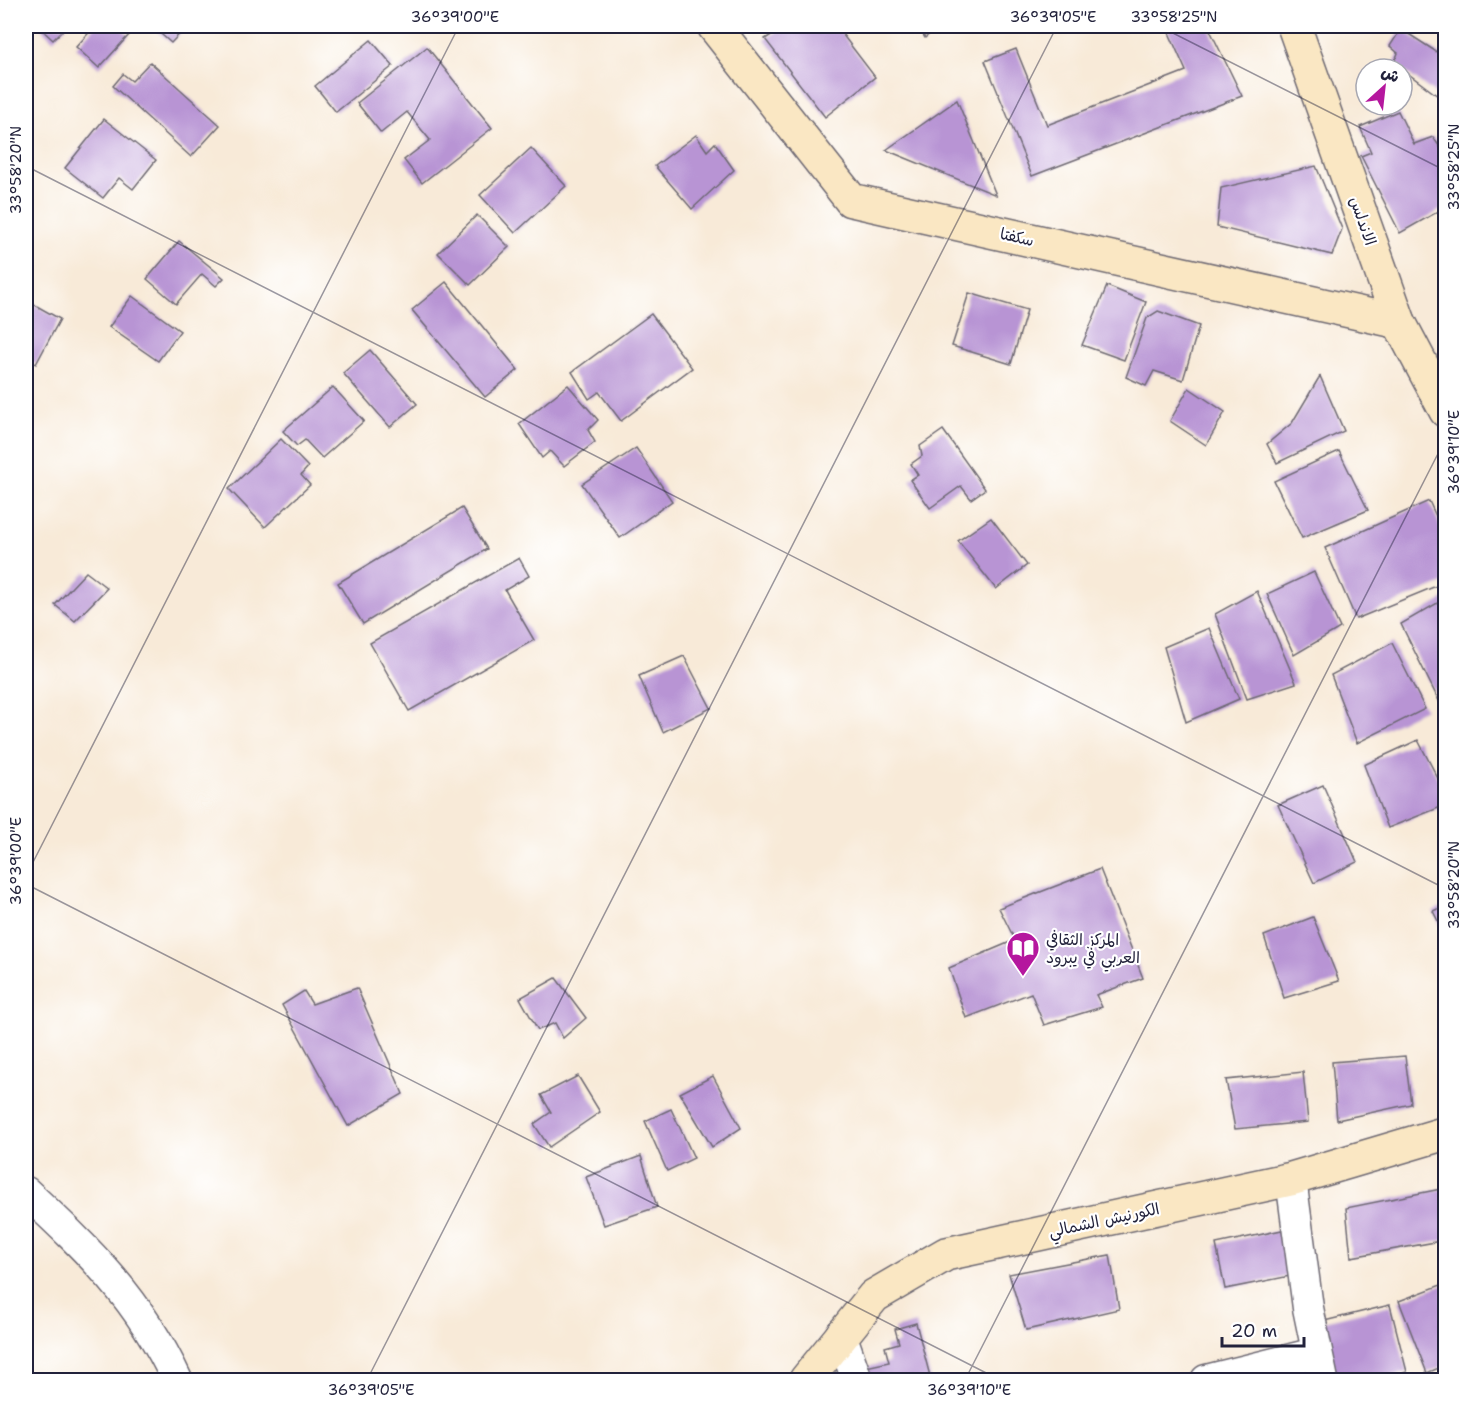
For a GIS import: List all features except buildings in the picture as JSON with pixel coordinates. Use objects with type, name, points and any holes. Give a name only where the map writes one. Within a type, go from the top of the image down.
[{"type":"street","name":"سكفتا","points":[[714,26],[851,200],[1399,322]]},
{"type":"street","name":"الاندلس","points":[[1295,26],[1399,322],[1446,411]]},
{"type":"street","name":"الكورنيش الشمالي","points":[[806,1380],[874,1296],[946,1254],[1291,1179],[1446,1132]]},
{"type":"street","points":[[1206,1380],[1319,1366],[1291,1179]]},
{"type":"street","points":[[26,1192],[91,1253],[129,1296],[163,1351],[177,1380]]},
{"type":"street","points":[[841,1334],[857,1380]]},
{"type":"place","name":"المركز الثقافي العربي في يبرود","points":[[1023,977]]}]
